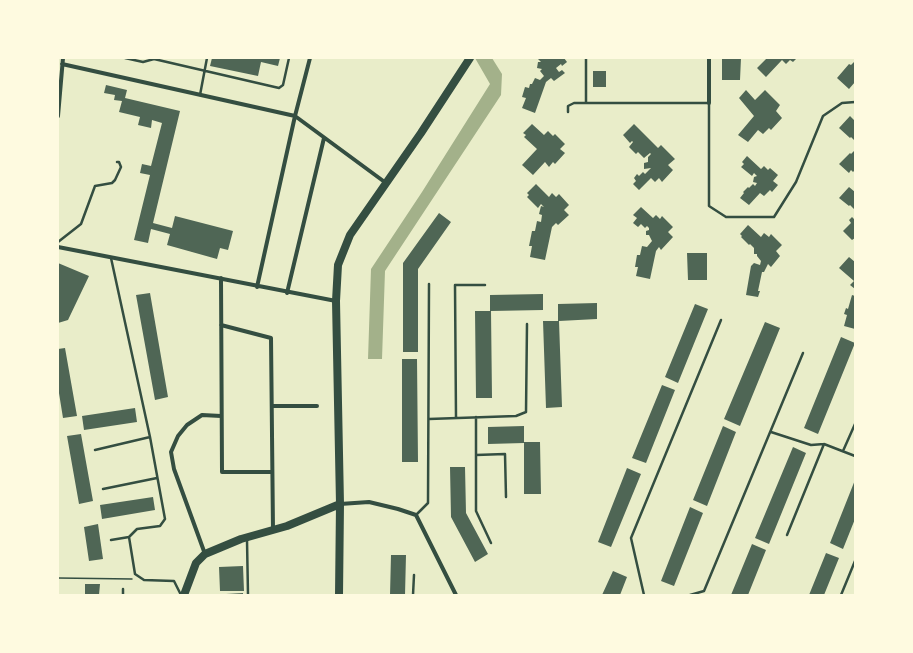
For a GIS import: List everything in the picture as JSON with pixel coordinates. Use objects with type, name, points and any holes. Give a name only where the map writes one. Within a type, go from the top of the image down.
[{"type":"main road","points":[[340,595],[340,504],[336,301],[338,265],[350,235],[469,61]]},
{"type":"main road","points":[[184,595],[196,563],[205,554],[247,537],[287,526],[340,504]]},
{"type":"street","points":[[58,116],[63,58]]},
{"type":"street","points":[[257,287],[295,116],[310,58]]},
{"type":"street","points":[[709,103],[710,58]]},
{"type":"street","points":[[62,64],[295,116],[386,184]]},
{"type":"street","points":[[287,293],[324,138]]},
{"type":"street","points":[[58,247],[221,278],[287,293],[336,301]]},
{"type":"street","points":[[221,278],[222,472],[272,472]]},
{"type":"street","points":[[221,325],[271,338],[273,530]]},
{"type":"street","points":[[272,406],[317,406]]},
{"type":"street","points":[[205,554],[174,469],[171,452],[178,436],[187,425],[202,414],[221,416]]},
{"type":"street","points":[[340,504],[370,502],[416,515],[456,595]]},
{"type":"lane","points":[[125,58],[143,62],[154,59],[279,88],[283,86],[289,58]]},
{"type":"lane","points":[[200,95],[208,58]]},
{"type":"lane","points":[[586,58],[586,103]]},
{"type":"lane","points":[[568,112],[568,106],[574,103],[709,103],[709,206],[726,217],[774,218],[796,182],[823,116],[842,103],[855,102]]},
{"type":"lane","points":[[58,242],[80,224],[95,186],[112,183],[115,180],[121,167],[119,162],[117,162]]},
{"type":"lane","points":[[111,258],[150,437],[165,519],[160,526],[137,529],[129,537],[111,540]]},
{"type":"lane","points":[[416,515],[428,503],[429,284]]},
{"type":"lane","points":[[456,418],[455,285],[485,285]]},
{"type":"lane","points":[[644,595],[631,538],[721,320]]},
{"type":"lane","points":[[429,418],[516,416],[526,412],[527,324]]},
{"type":"lane","points":[[690,595],[704,590],[803,353]]},
{"type":"lane","points":[[476,417],[476,511],[491,543]]},
{"type":"lane","points":[[843,451],[855,424]]},
{"type":"lane","points":[[771,432],[811,446],[824,444],[855,456]]},
{"type":"lane","points":[[94,450],[150,437]]},
{"type":"lane","points":[[787,535],[824,444]]},
{"type":"lane","points":[[476,455],[505,454],[506,497]]},
{"type":"lane","points":[[103,490],[157,478]]},
{"type":"lane","points":[[129,537],[135,574],[144,580],[174,581],[181,595]]},
{"type":"lane","points":[[247,537],[248,595]]},
{"type":"lane","points":[[841,595],[855,561]]},
{"type":"lane","points":[[413,595],[414,575]]},
{"type":"lane","points":[[122,595],[123,589]]},
{"type":"path","points":[[58,578],[144,580]]},
{"type":"shaded area","points":[[475,58],[492,58],[502,74],[501,95],[385,271],[382,359],[368,359],[371,269],[422,192],[490,84]]},
{"type":"building","points":[[212,58],[280,58],[278,66],[261,62],[258,76],[210,66]]},
{"type":"building","points":[[537,58],[564,58],[567,62],[556,68],[559,72],[562,70],[565,73],[554,81],[551,78],[546,82],[535,113],[522,108],[526,98],[522,97],[525,87],[529,88],[530,84],[532,84],[535,78],[540,80],[544,76],[540,71],[542,69],[537,68],[538,62],[541,62]]},
{"type":"building","points":[[722,58],[741,58],[740,80],[722,80]]},
{"type":"building","points":[[767,58],[797,58],[793,62],[790,60],[786,64],[782,60],[766,77],[757,68]]},
{"type":"building","points":[[855,61],[855,82],[849,89],[837,78],[849,64],[851,65]]},
{"type":"building","points":[[593,71],[606,71],[606,87],[593,87]]},
{"type":"building","points":[[106,85],[127,90],[125,98],[180,111],[153,223],[172,228],[175,216],[233,231],[228,250],[220,248],[217,259],[167,245],[170,234],[151,229],[148,243],[134,240],[150,175],[140,173],[142,164],[151,166],[162,123],[152,120],[151,128],[138,125],[140,117],[119,112],[122,101],[114,100],[115,95],[104,93]]},
{"type":"building","points":[[746,90],[755,100],[765,90],[780,105],[776,111],[782,118],[771,130],[769,128],[763,134],[758,130],[748,142],[738,135],[754,116],[739,98]]},
{"type":"building","points":[[850,116],[855,121],[855,141],[839,128]]},
{"type":"building","points":[[532,124],[544,135],[548,131],[553,136],[555,134],[565,144],[560,149],[565,153],[555,164],[553,162],[549,167],[545,162],[533,175],[522,165],[537,149],[524,137],[526,135],[523,133]]},
{"type":"building","points":[[634,124],[658,148],[661,145],[675,159],[668,165],[673,170],[662,182],[659,178],[655,182],[651,178],[639,190],[633,184],[636,181],[634,178],[637,174],[639,176],[643,172],[645,174],[651,168],[644,169],[644,163],[648,162],[648,157],[651,154],[650,153],[644,158],[638,152],[636,154],[629,147],[633,142],[632,141],[630,143],[623,135]]},
{"type":"building","points":[[855,150],[855,170],[853,172],[851,170],[849,173],[839,164]]},
{"type":"building","points":[[747,156],[761,169],[764,166],[768,170],[770,168],[778,175],[773,181],[778,185],[772,192],[770,190],[764,196],[760,193],[749,205],[740,198],[748,187],[749,188],[753,184],[755,186],[757,183],[753,182],[754,177],[757,176],[754,173],[752,176],[741,167],[744,164],[742,162]]},
{"type":"building","points":[[536,184],[549,197],[552,193],[556,197],[559,194],[569,205],[564,210],[569,215],[558,225],[556,223],[552,227],[545,260],[530,257],[532,246],[529,246],[532,231],[535,231],[537,221],[541,222],[542,215],[539,214],[541,206],[544,207],[541,204],[538,208],[527,197],[529,195],[527,193]]},
{"type":"building","points":[[849,187],[855,192],[855,210],[839,198]]},
{"type":"building","points":[[641,207],[653,218],[656,215],[660,219],[662,216],[673,227],[668,232],[673,237],[661,250],[659,247],[656,251],[650,279],[636,276],[638,267],[635,267],[637,255],[640,255],[642,246],[647,247],[652,241],[649,235],[646,235],[646,231],[649,230],[647,226],[645,228],[641,224],[638,227],[633,223],[637,218],[633,215]]},
{"type":"building","points":[[439,213],[451,222],[418,269],[418,352],[403,352],[403,263]]},
{"type":"building","points":[[852,217],[855,220],[855,238],[852,240],[843,231],[851,223],[849,220]]},
{"type":"building","points":[[748,225],[761,237],[764,233],[769,237],[771,234],[782,245],[776,251],[780,256],[771,267],[768,264],[764,272],[762,272],[758,297],[746,295],[751,266],[754,263],[760,265],[761,261],[757,254],[754,254],[754,248],[741,237],[742,236],[740,234]]},
{"type":"building","points":[[687,253],[707,253],[707,280],[688,280]]},
{"type":"building","points":[[849,257],[855,262],[855,289],[850,285],[854,281],[839,268]]},
{"type":"building","points":[[58,263],[89,276],[68,320],[58,323]]},
{"type":"building","points":[[150,293],[168,397],[155,400],[136,295]]},
{"type":"building","points":[[543,294],[543,310],[491,311],[492,398],[476,398],[475,311],[490,311],[490,295]]},
{"type":"building","points":[[852,295],[855,296],[855,329],[844,326],[847,315],[844,314],[846,308],[848,309]]},
{"type":"building","points":[[597,303],[597,319],[559,321],[562,407],[546,408],[543,321],[558,321],[558,304]]},
{"type":"building","points":[[695,304],[708,309],[678,383],[665,377]]},
{"type":"building","points":[[765,322],[780,328],[740,426],[724,419]]},
{"type":"building","points":[[841,337],[855,343],[818,434],[804,428]]},
{"type":"building","points":[[65,348],[77,416],[63,418],[58,387],[58,349]]},
{"type":"building","points":[[402,359],[417,359],[418,462],[402,462]]},
{"type":"building","points":[[662,385],[675,390],[646,463],[632,458]]},
{"type":"building","points":[[135,408],[137,422],[84,430],[82,416]]},
{"type":"building","points":[[524,426],[524,442],[540,442],[541,494],[524,494],[524,443],[488,444],[488,427]]},
{"type":"building","points":[[723,426],[736,432],[707,506],[693,500]]},
{"type":"building","points":[[81,434],[93,501],[79,504],[67,436]]},
{"type":"building","points":[[793,447],[806,453],[769,544],[755,538]]},
{"type":"building","points":[[450,467],[465,467],[466,513],[488,554],[475,562],[451,517]]},
{"type":"building","points":[[627,468],[641,474],[611,547],[598,542]]},
{"type":"building","points":[[855,480],[855,519],[843,549],[830,543]]},
{"type":"building","points":[[153,497],[155,510],[102,519],[100,505]]},
{"type":"building","points":[[690,507],[703,513],[674,586],[661,581]]},
{"type":"building","points":[[98,524],[103,559],[89,561],[84,527]]},
{"type":"building","points":[[752,544],[766,550],[748,595],[731,595]]},
{"type":"building","points":[[826,553],[839,558],[824,595],[809,595]]},
{"type":"building","points":[[391,555],[406,555],[405,595],[390,595]]},
{"type":"building","points":[[243,566],[244,591],[220,591],[219,567]]},
{"type":"building","points":[[613,571],[627,577],[620,595],[602,595]]},
{"type":"building","points":[[85,584],[100,584],[99,595],[85,595]]},
{"type":"building","points":[[243,593],[243,595],[226,595],[226,594]]}]
